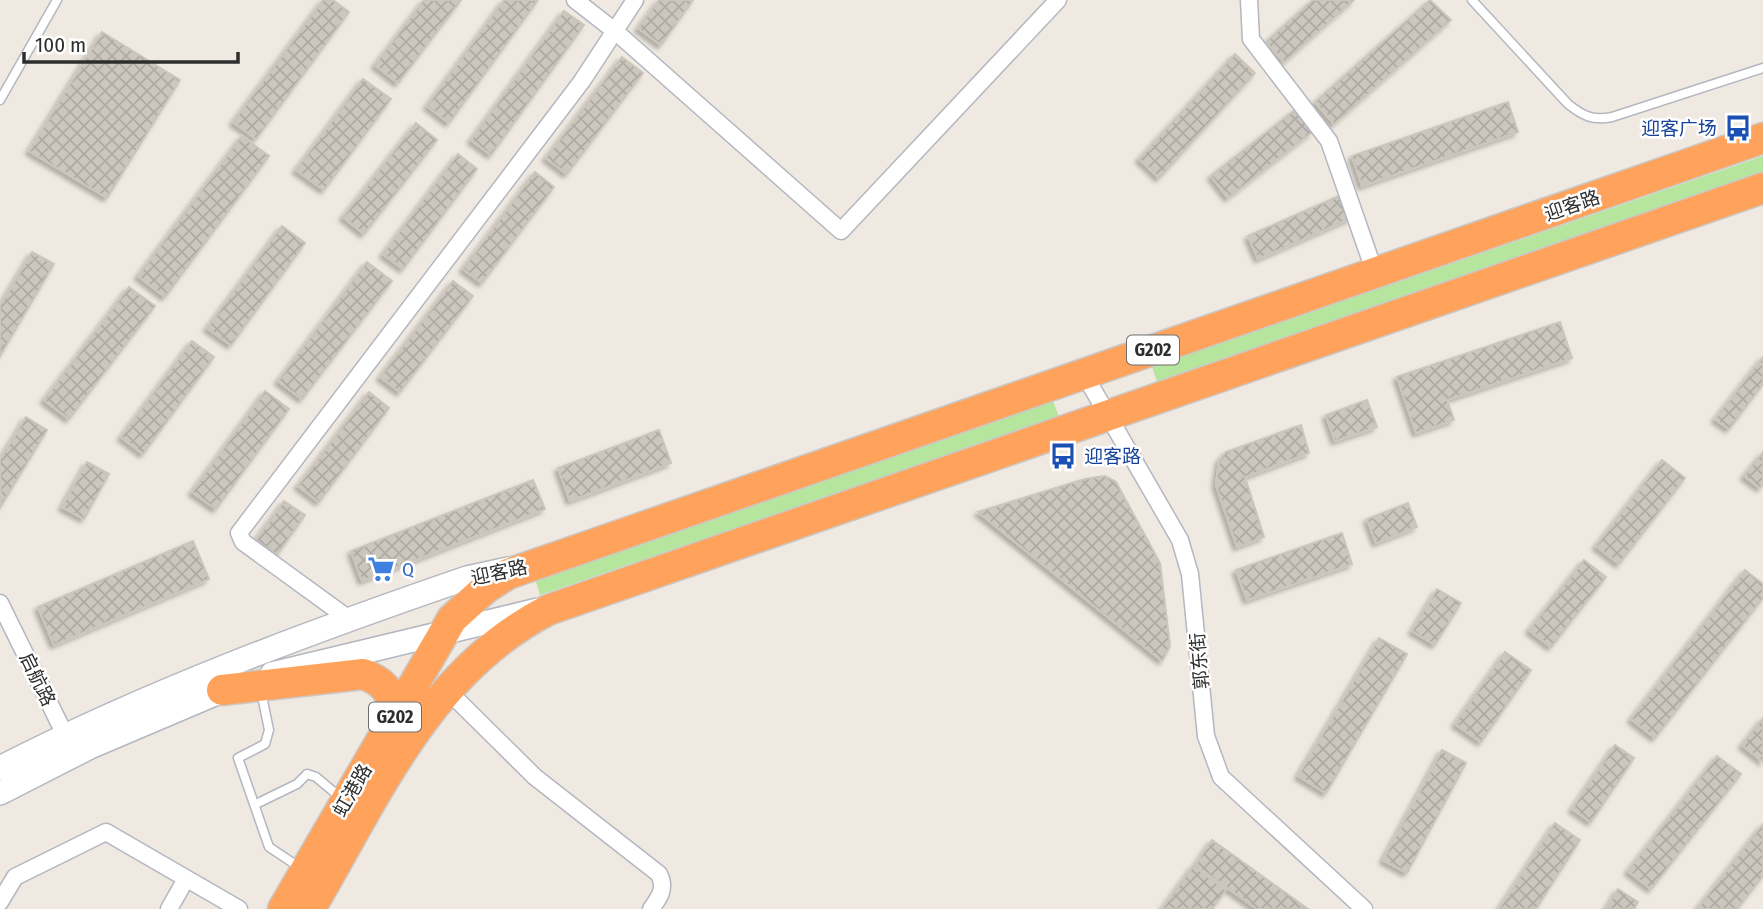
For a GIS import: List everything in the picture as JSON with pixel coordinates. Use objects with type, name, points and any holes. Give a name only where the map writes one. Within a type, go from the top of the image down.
[{"type":"highway","name":"迎客路","points":[[543,562],[1763,138]]},
{"type":"highway","name":"迎客路","points":[[570,602],[1763,188]]},
{"type":"highway","name":"虹港路","points":[[283,909],[452,619],[486,588],[508,574],[543,562]]},
{"type":"highway","name":"虹港路","points":[[310,909],[420,721],[446,689],[474,662],[522,624],[570,602]]},
{"type":"highway","points":[[222,690],[363,674],[374,678],[390,693],[395,712],[391,723]]},
{"type":"main road","name":"迎客路","points":[[0,793],[70,745],[172,687],[349,619],[467,578],[543,562]]},
{"type":"main road","name":"迎客路","points":[[0,768],[222,690],[301,666],[570,602]]},
{"type":"street","points":[[575,0],[616,32],[841,231],[1058,0]]},
{"type":"street","points":[[349,619],[243,542],[239,533],[616,32],[635,0]]},
{"type":"street","points":[[1249,0],[1251,39],[1329,141],[1375,273]]},
{"type":"street","name":"郭东街","points":[[1084,374],[1180,540],[1190,575],[1206,736],[1221,776],[1364,909]]},
{"type":"street","name":"启航路","points":[[0,603],[70,745]]},
{"type":"street","points":[[446,689],[535,777],[659,874],[663,882],[662,893],[651,909]]},
{"type":"street","points":[[0,902],[15,877],[106,832],[239,909]]},
{"type":"street","points":[[169,909],[186,879]]},
{"type":"lane","points":[[0,100],[57,0]]},
{"type":"lane","points":[[1472,0],[1568,104],[1584,117],[1600,120],[1612,117],[1763,68]]},
{"type":"lane","points":[[260,685],[269,730],[265,744],[239,758],[269,847],[305,871]]},
{"type":"lane","points":[[256,804],[297,784],[307,774],[316,777],[345,802]]},
{"type":"green space","points":[[1763,156],[1763,172],[1157,382],[1152,367]]},
{"type":"green space","points":[[1053,401],[1059,417],[540,595],[535,579]]},
{"type":"building","points":[[323,0],[333,0],[349,12],[256,139],[233,122]]},
{"type":"building","points":[[424,0],[461,0],[398,83],[375,65]]},
{"type":"building","points":[[504,0],[538,0],[449,123],[427,106]]},
{"type":"building","points":[[659,0],[693,0],[661,45],[638,28]]},
{"type":"building","points":[[1313,0],[1354,0],[1284,62],[1266,42]]},
{"type":"building","points":[[1430,0],[1451,20],[1334,124],[1315,102]]},
{"type":"building","points":[[564,11],[584,25],[491,155],[471,140]]},
{"type":"building","points":[[102,32],[180,80],[107,198],[29,151]]},
{"type":"building","points":[[1235,54],[1255,73],[1159,178],[1139,159]]},
{"type":"building","points":[[622,57],[643,73],[567,174],[546,158]]},
{"type":"building","points":[[363,79],[391,99],[324,190],[296,170]]},
{"type":"building","points":[[1508,102],[1518,132],[1362,186],[1352,156]]},
{"type":"building","points":[[1295,110],[1312,132],[1228,198],[1211,176]]},
{"type":"building","points":[[416,123],[437,140],[364,234],[343,217]]},
{"type":"building","points":[[242,136],[269,156],[165,297],[138,276]]},
{"type":"building","points":[[458,154],[477,169],[403,269],[383,254]]},
{"type":"building","points":[[535,172],[554,187],[482,283],[463,269]]},
{"type":"building","points":[[1341,195],[1351,218],[1258,259],[1248,236]]},
{"type":"building","points":[[282,226],[305,243],[231,345],[207,328]]},
{"type":"building","points":[[32,252],[54,264],[0,356],[0,306]]},
{"type":"building","points":[[367,262],[392,281],[302,399],[278,381]]},
{"type":"building","points":[[453,281],[473,296],[400,392],[380,377]]},
{"type":"building","points":[[129,287],[155,306],[69,419],[44,400]]},
{"type":"building","points":[[1560,322],[1572,358],[1447,400],[1454,420],[1416,433],[1397,377]]},
{"type":"building","points":[[192,341],[214,357],[143,454],[121,437]]},
{"type":"building","points":[[1763,357],[1763,384],[1729,429],[1715,419]]},
{"type":"building","points":[[265,391],[289,409],[216,509],[192,492]]},
{"type":"building","points":[[369,392],[389,408],[319,502],[298,486]]},
{"type":"building","points":[[1367,400],[1377,427],[1335,441],[1326,415]]},
{"type":"building","points":[[26,417],[47,430],[1,506],[0,460]]},
{"type":"building","points":[[1301,425],[1309,453],[1245,477],[1264,537],[1237,547],[1216,485],[1219,461],[1226,452]]},
{"type":"building","points":[[659,430],[671,463],[570,501],[558,468]]},
{"type":"building","points":[[1763,452],[1763,484],[1760,488],[1744,476]]},
{"type":"building","points":[[1662,460],[1685,478],[1619,564],[1596,546]]},
{"type":"building","points":[[87,462],[109,474],[84,519],[62,507]]},
{"type":"building","points":[[1105,476],[1116,482],[1160,563],[1170,646],[1162,661],[978,512],[1085,479]]},
{"type":"building","points":[[533,480],[545,509],[362,581],[351,551]]},
{"type":"building","points":[[284,501],[305,515],[277,555],[256,540]]},
{"type":"building","points":[[1408,503],[1417,527],[1376,543],[1367,519]]},
{"type":"building","points":[[1342,533],[1352,564],[1247,600],[1236,570]]},
{"type":"building","points":[[193,541],[209,579],[54,645],[38,607]]},
{"type":"building","points":[[1584,560],[1606,577],[1551,647],[1529,630]]},
{"type":"building","points":[[1745,570],[1763,584],[1763,598],[1655,738],[1631,719]]},
{"type":"building","points":[[1437,589],[1461,603],[1435,645],[1412,631]]},
{"type":"building","points":[[1379,638],[1407,654],[1326,793],[1298,776]]},
{"type":"building","points":[[1505,652],[1531,670],[1481,742],[1455,724]]},
{"type":"building","points":[[1763,718],[1763,762],[1742,745]]},
{"type":"building","points":[[1615,745],[1634,758],[1591,822],[1572,809]]},
{"type":"building","points":[[1442,750],[1466,763],[1407,873],[1383,860]]},
{"type":"building","points":[[1717,756],[1741,774],[1651,889],[1628,871]]},
{"type":"building","points":[[1555,823],[1580,840],[1536,909],[1499,909]]},
{"type":"building","points":[[1763,824],[1763,876],[1737,909],[1697,909]]},
{"type":"building","points":[[1212,840],[1308,909],[1257,909],[1195,865]]},
{"type":"building","points":[[1193,866],[1226,890],[1212,909],[1162,909]]},
{"type":"building","points":[[1618,889],[1638,902],[1634,909],[1606,909]]},
{"type":"place","name":"迎客广场","points":[[1738,128]]},
{"type":"place","name":"迎客路","points":[[1063,456]]},
{"type":"place","name":"Q","points":[[381,569]]}]
